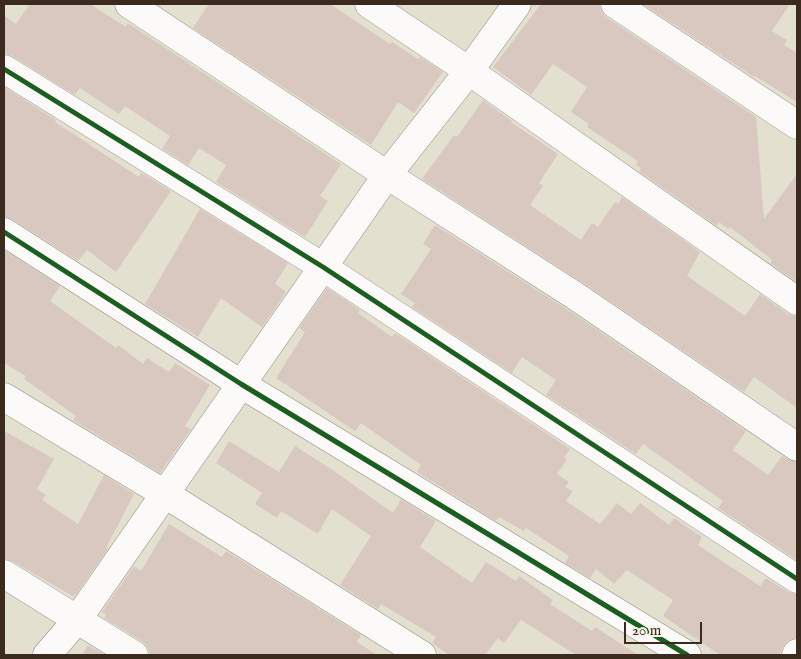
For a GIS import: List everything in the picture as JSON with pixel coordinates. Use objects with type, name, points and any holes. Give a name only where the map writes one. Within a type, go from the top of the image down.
[{"type":"street","points":[[129,4],[387,175],[574,295],[797,447]]},
{"type":"street","points":[[369,4],[469,71],[797,302]]},
{"type":"street","points":[[47,655],[77,620],[387,175],[469,71],[517,4]]},
{"type":"street","points":[[615,4],[797,125]]},
{"type":"street","points":[[4,69],[323,267],[797,579]]},
{"type":"street","points":[[4,232],[242,384],[687,655]]},
{"type":"street","points":[[4,397],[165,494],[422,655]]},
{"type":"street","points":[[4,574],[134,655]]},
{"type":"building","points":[[30,4],[90,4],[126,27],[128,23],[341,164],[320,196],[328,201],[305,237],[216,182],[226,165],[199,148],[188,165],[162,149],[170,136],[125,106],[119,114],[80,88],[75,95],[4,53],[4,15],[16,24]]},
{"type":"building","points":[[209,4],[330,4],[390,44],[392,42],[443,72],[414,113],[398,102],[371,145],[193,28]]},
{"type":"building","points":[[541,4],[599,4],[601,11],[606,17],[756,117],[764,219],[797,174],[797,282],[770,263],[772,260],[730,227],[728,229],[719,222],[717,226],[639,171],[641,168],[636,165],[638,161],[587,127],[589,124],[571,112],[587,87],[553,64],[531,95],[493,67]]},
{"type":"building","points":[[643,4],[790,4],[772,31],[787,40],[784,45],[797,53],[797,102],[753,75],[754,77]]},
{"type":"building","points":[[4,87],[139,177],[141,173],[171,191],[116,272],[87,250],[78,261],[12,219],[4,217]]},
{"type":"building","points":[[483,100],[558,154],[539,183],[543,186],[530,205],[581,240],[592,223],[598,227],[615,202],[618,204],[622,197],[700,252],[687,276],[745,316],[760,294],[788,314],[797,316],[797,408],[754,377],[744,392],[582,282],[422,179],[454,135],[457,137]]},
{"type":"building","points":[[200,209],[288,263],[275,284],[286,292],[262,327],[221,298],[198,337],[145,304]]},
{"type":"building","points":[[435,225],[565,308],[746,431],[733,450],[768,475],[782,456],[797,462],[797,560],[718,508],[723,501],[643,444],[636,454],[546,395],[556,380],[522,357],[512,373],[412,307],[415,303],[401,294],[431,249],[423,244]]},
{"type":"building","points":[[4,250],[60,286],[50,301],[116,348],[118,345],[143,364],[147,358],[169,372],[175,363],[210,385],[185,426],[191,429],[160,473],[73,420],[76,416],[24,379],[26,376],[4,363]]},
{"type":"building","points":[[327,288],[360,310],[358,313],[392,337],[395,333],[570,449],[564,458],[567,459],[557,474],[569,482],[565,487],[573,491],[566,501],[600,524],[617,503],[631,514],[640,503],[669,525],[674,518],[702,537],[698,545],[760,586],[766,578],[788,592],[797,594],[797,638],[788,640],[783,646],[780,655],[720,655],[663,616],[673,600],[627,570],[614,584],[596,569],[590,578],[565,563],[569,556],[526,528],[524,531],[499,517],[496,521],[417,472],[421,465],[361,423],[355,431],[276,378],[305,332],[299,328]]},
{"type":"building","points":[[4,431],[54,459],[37,489],[46,495],[42,500],[78,524],[104,475],[134,494],[106,548],[108,549],[74,597],[4,558]]},
{"type":"building","points":[[229,441],[279,472],[295,446],[393,513],[401,499],[436,521],[420,547],[472,583],[486,562],[516,581],[519,576],[553,600],[550,604],[592,631],[595,627],[638,655],[576,655],[521,620],[504,643],[498,638],[485,655],[449,655],[432,643],[436,637],[381,604],[378,609],[340,585],[371,536],[332,509],[318,534],[281,511],[277,518],[255,504],[262,493],[216,463]]},
{"type":"building","points":[[169,524],[222,557],[226,551],[361,635],[357,642],[377,655],[150,655],[148,648],[143,642],[104,618],[106,614],[102,612],[134,566],[141,571]]},
{"type":"building","points":[[88,645],[105,655],[82,655]]},
{"type":"cycle path","points":[[4,69],[323,267],[797,579]]},
{"type":"cycle path","points":[[4,232],[241,384],[687,655]]}]
